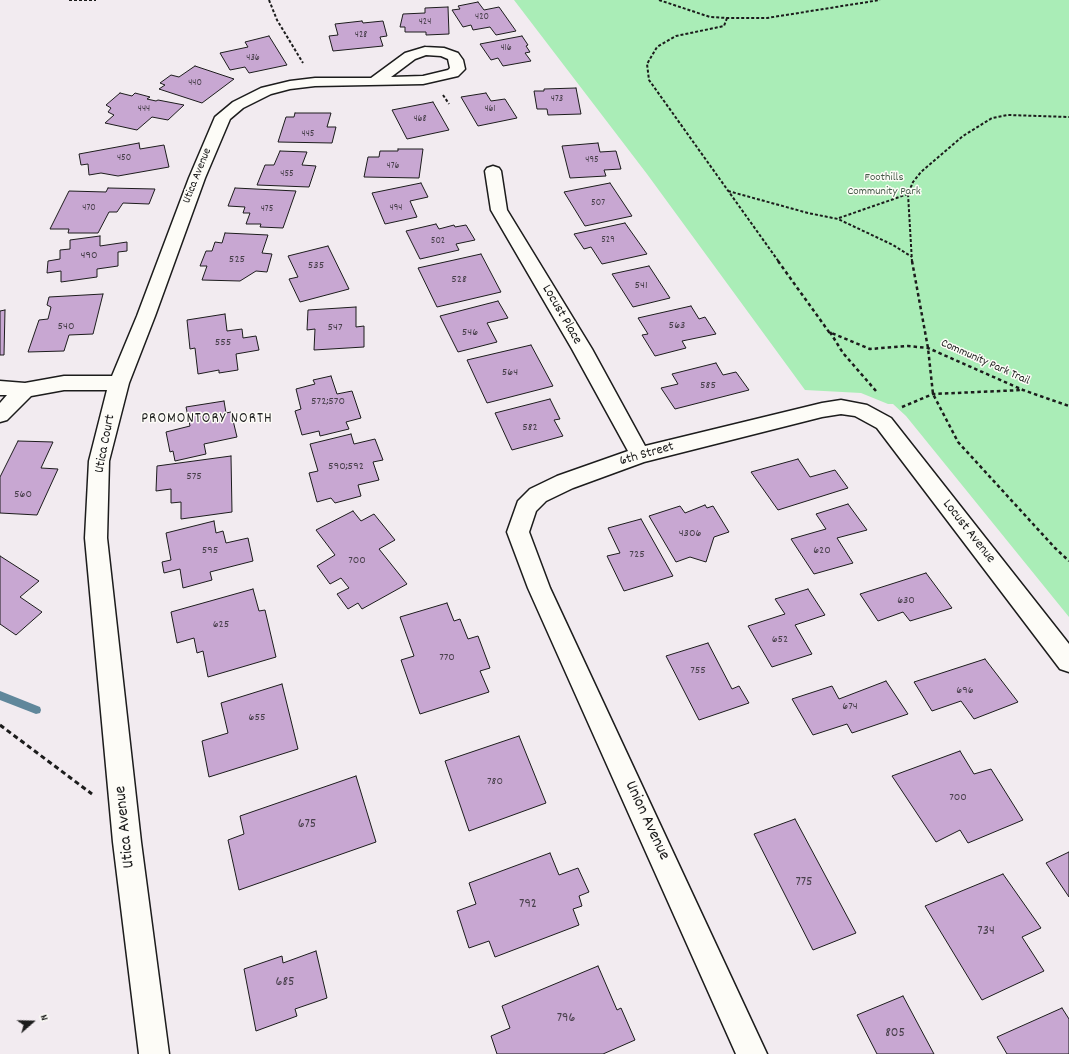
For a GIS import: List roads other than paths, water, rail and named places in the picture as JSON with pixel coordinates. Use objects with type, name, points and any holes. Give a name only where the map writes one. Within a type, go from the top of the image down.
[{"type":"street","name":"Utica Avenue","points":[[119,384],[197,178],[223,117],[238,105],[266,91],[290,85],[315,82],[374,82],[423,80],[453,73],[458,69],[456,60],[453,56],[444,52],[425,51],[410,56],[374,82]]},
{"type":"street","name":"Locust Place","points":[[493,171],[499,210],[582,349],[640,455]]},
{"type":"street","points":[[0,388],[25,390],[64,383],[119,384]]},
{"type":"street","name":"Utica Court","points":[[103,600],[96,538],[99,461],[119,384]]},
{"type":"street","points":[[0,415],[25,390]]},
{"type":"street","name":"6th Street","points":[[540,588],[518,532],[526,507],[538,495],[565,482],[640,455],[822,410],[841,407],[860,410]]},
{"type":"street","name":"Locust Avenue","points":[[860,410],[889,417],[1069,662]]},
{"type":"street","name":"Union Avenue","points":[[540,588],[752,1054]]},
{"type":"street","name":"Utica Avenue","points":[[103,600],[122,797],[154,1054]]},
{"type":"waterway","points":[[0,695],[36,710]]},
{"type":"district","name":"PROMONTORY NORTH","points":[[207,420]]},
{"type":"park label","name":"Foothills Community Park","points":[[884,185]]}]
